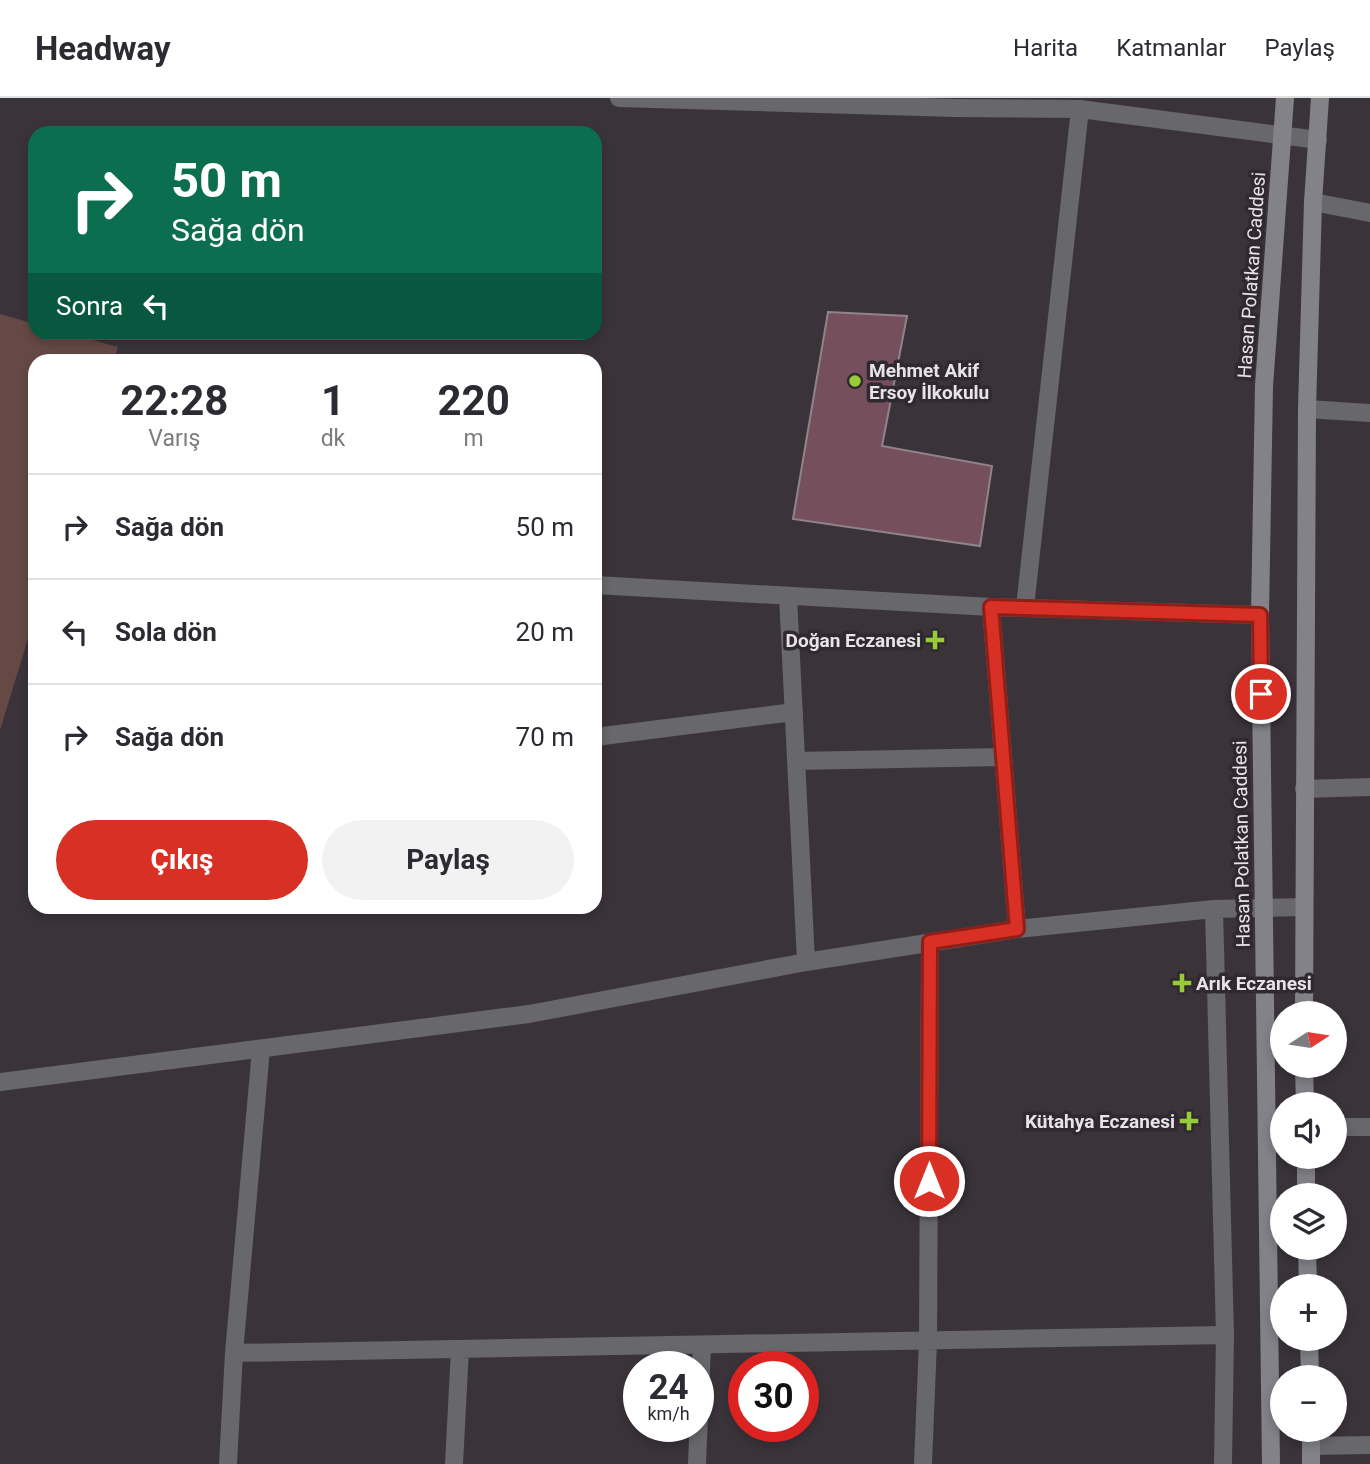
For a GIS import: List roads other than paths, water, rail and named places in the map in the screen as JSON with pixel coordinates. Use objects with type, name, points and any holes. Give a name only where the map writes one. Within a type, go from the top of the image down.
[{"type":"main road","name":"Hasan Polatkan Caddesi","points":[[1270,1464],[1260,615],[1264,386],[1285,98]]},
{"type":"main road","points":[[1304,1001],[1307,408],[1313,202],[1320,98]]},
{"type":"street","points":[[619,98],[955,103],[1080,109],[1113,106],[1318,140]]},
{"type":"street","points":[[1025,607],[1080,109]]},
{"type":"street","points":[[1313,202],[1370,213]]},
{"type":"street","points":[[1307,408],[1370,413]]},
{"type":"street","points":[[602,585],[991,607],[1260,615]]},
{"type":"street","points":[[788,596],[806,962]]},
{"type":"street","points":[[991,607],[1017,929]]},
{"type":"street","points":[[602,736],[794,712]]},
{"type":"street","points":[[796,761],[1002,757]]},
{"type":"street","points":[[1304,789],[1370,787]]},
{"type":"street","points":[[0,1082],[529,1014],[806,962],[1017,929],[1214,909],[1303,906]]},
{"type":"street","points":[[1214,909],[1225,1335],[1223,1464]]},
{"type":"street","points":[[923,1464],[928,1341],[930,942]]},
{"type":"street","points":[[228,1464],[233,1353],[261,1049]]},
{"type":"street","points":[[1347,1127],[1370,1127]]},
{"type":"street","points":[[233,1353],[1225,1335]]},
{"type":"street","points":[[697,1464],[702,1345]]},
{"type":"street","points":[[454,1464],[460,1349]]},
{"type":"street","points":[[1311,1447],[1370,1445]]},
{"type":"place","name":"Mehmet Akif Ersoy İlkokulu","points":[[855,381]]},
{"type":"place","name":"Doğan Eczanesi","points":[[935,640]]},
{"type":"place","name":"Arık Eczanesi","points":[[1182,983]]},
{"type":"place","name":"Kütahya Eczanesi","points":[[1189,1121]]}]
